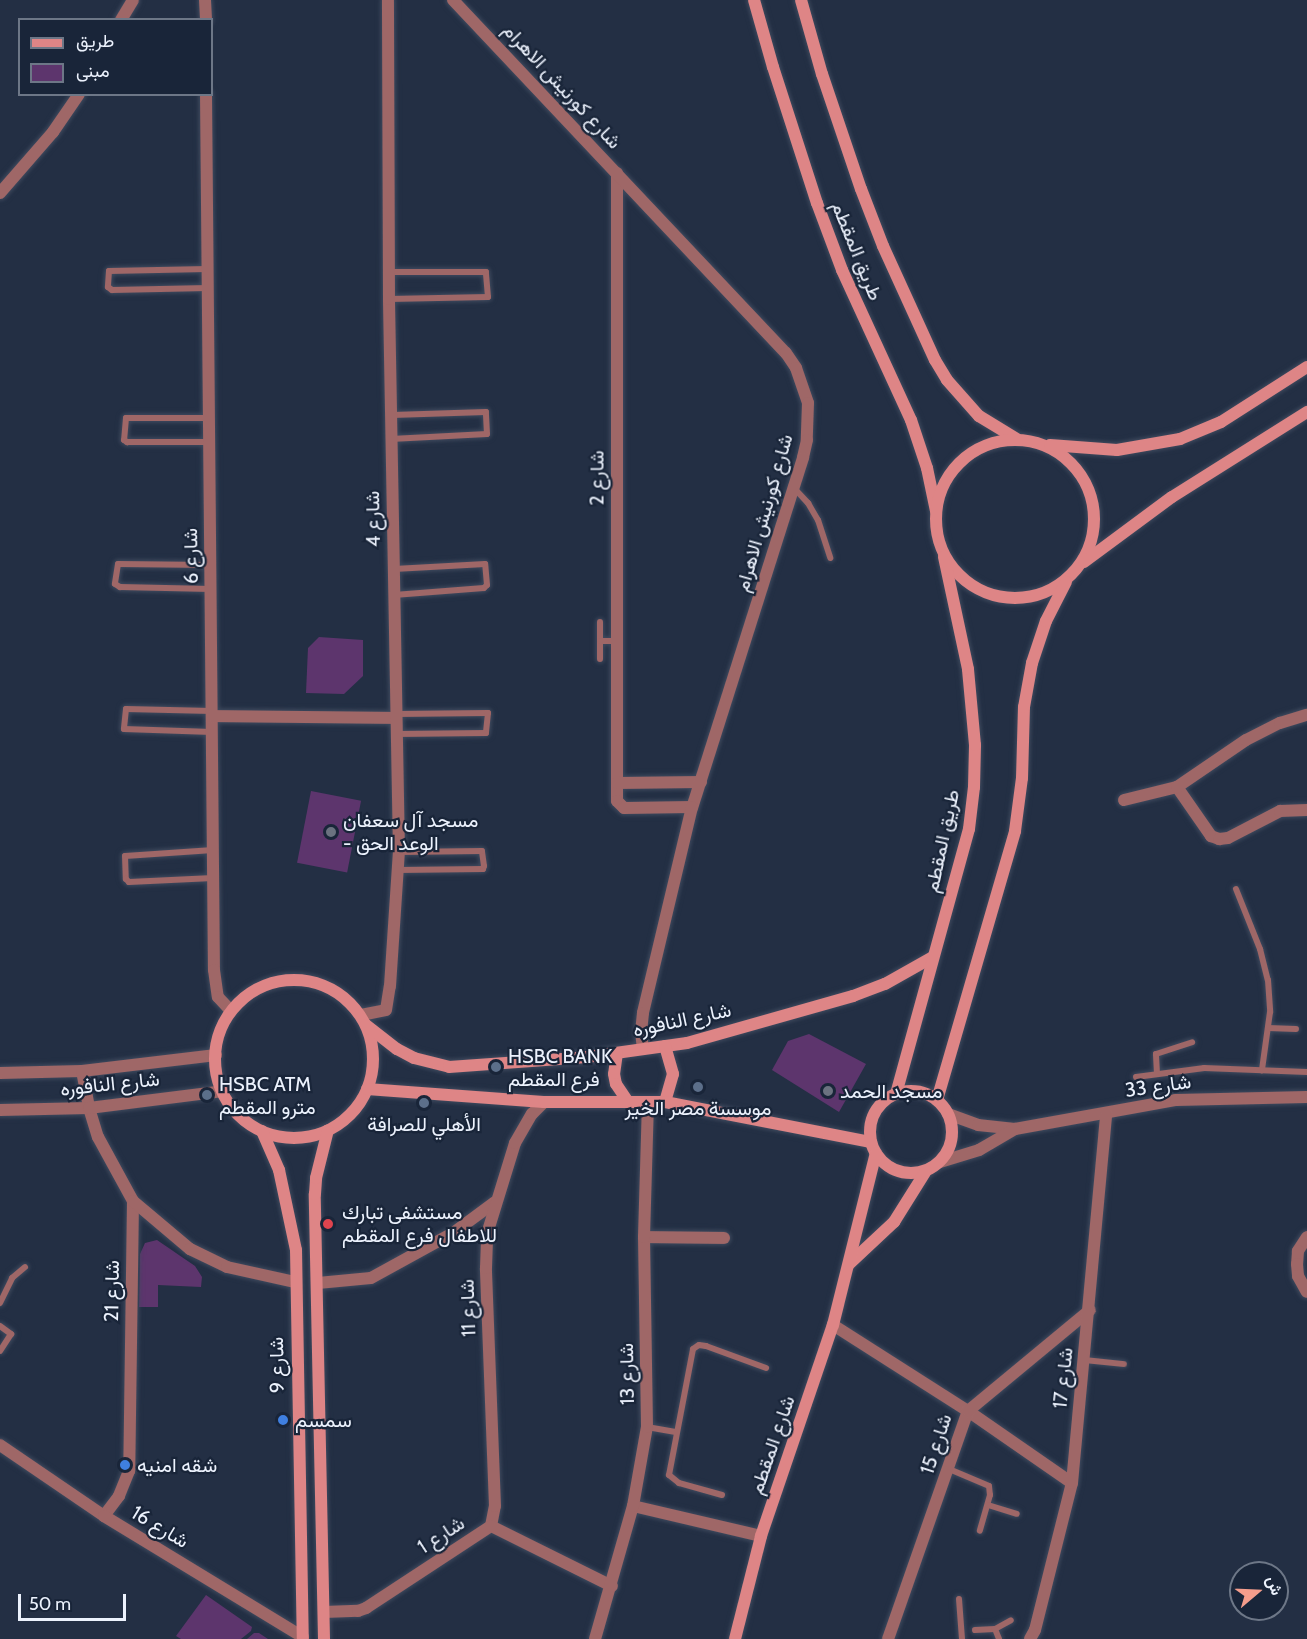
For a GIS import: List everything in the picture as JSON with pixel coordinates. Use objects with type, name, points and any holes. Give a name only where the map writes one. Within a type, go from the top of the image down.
[{"type":"main road","name":"طريق المقطم","points":[[754,0],[816,203],[842,270],[911,420],[927,468],[936,511]]},
{"type":"main road","name":"طريق المقطم","points":[[801,0],[822,74],[861,189],[883,246],[935,360],[947,380],[979,416],[1017,439]]},
{"type":"main road","points":[[1066,582],[1045,593],[1023,599],[999,597],[977,589],[959,575],[944,557],[937,534],[936,511],[942,488],[954,468],[972,452],[993,442],[1017,439],[1042,444],[1117,450],[1180,440],[1221,422],[1307,367]]},
{"type":"main road","points":[[1081,564],[1172,497],[1307,412]]},
{"type":"main road","points":[[937,1100],[1015,831],[1022,778],[1024,707],[1032,663],[1046,621],[1066,582],[1081,564],[1090,546],[1095,526],[1090,495],[1076,468],[1061,454],[1042,444]]},
{"type":"main road","name":"طريق المقطم","points":[[896,1094],[969,829],[974,787],[975,745],[968,669],[958,612],[944,557]]},
{"type":"main road","name":"شارع النافوره","points":[[363,1020],[397,1049],[414,1058],[449,1067],[617,1053],[687,1043],[869,990],[933,957]]},
{"type":"main road","points":[[297,979],[326,986],[351,1003],[363,1020],[373,1050],[371,1077],[356,1109],[328,1130],[315,1135],[288,1138],[262,1131],[243,1119],[223,1091],[216,1055],[223,1024],[241,1000],[260,987],[282,980],[297,979]]},
{"type":"main road","points":[[665,1046],[673,1074],[665,1102]]},
{"type":"main road","points":[[617,1053],[614,1074],[616,1084],[628,1102]]},
{"type":"main road","points":[[367,1089],[544,1102],[665,1102],[873,1148]]},
{"type":"main road","points":[[849,1264],[894,1222],[926,1171],[940,1162],[952,1139],[948,1114],[937,1100],[922,1092],[896,1094],[882,1103],[872,1117],[873,1148],[887,1166],[902,1173],[926,1171]]},
{"type":"main road","points":[[324,1639],[316,1178],[328,1130]]},
{"type":"main road","name":"شارع 9","points":[[262,1131],[279,1170],[296,1250],[303,1638]]},
{"type":"main road","name":"شارع المقطم","points":[[735,1639],[761,1536],[833,1325],[849,1264],[873,1148]]},
{"type":"street","points":[[122,18],[133,0]]},
{"type":"street","points":[[205,0],[206,18]]},
{"type":"street","name":"شارع 4","points":[[363,1020],[386,1010],[390,986],[399,852],[389,299],[388,0]]},
{"type":"street","name":"شارع كورنيش الاهرام","points":[[453,0],[774,339],[796,368],[808,403],[807,440],[794,488],[692,807],[643,1013],[641,1031],[643,1049]]},
{"type":"street","points":[[0,193],[53,132],[78,96]]},
{"type":"street","name":"شارع 6","points":[[206,96],[215,986],[218,997],[231,1011]]},
{"type":"street","name":"شارع 2","points":[[617,173],[617,801],[624,808],[692,807]]},
{"type":"street","points":[[212,714],[395,716]]},
{"type":"street","points":[[1124,800],[1177,787],[1246,740],[1280,723],[1307,715]]},
{"type":"street","points":[[617,783],[701,782]]},
{"type":"street","points":[[1177,787],[1211,836],[1219,839],[1228,838],[1280,811],[1307,810]]},
{"type":"street","name":"شارع النافوره","points":[[0,1073],[82,1071],[216,1055]]},
{"type":"street","points":[[82,1071],[89,1108],[104,1151],[133,1202],[190,1250],[227,1267],[295,1282]]},
{"type":"street","name":"شارع النافوره","points":[[0,1110],[89,1108],[223,1091]]},
{"type":"street","name":"شارع 33","points":[[948,1114],[978,1125],[1015,1129],[1176,1100],[1307,1097]]},
{"type":"street","name":"شارع 11","points":[[491,1526],[495,1506],[486,1251],[495,1201],[522,1128],[544,1102]]},
{"type":"street","name":"شارع 13","points":[[596,1639],[633,1506],[646,1426],[645,1237],[648,1102]]},
{"type":"street","name":"شارع 17","points":[[1030,1639],[1035,1630],[1072,1483],[1107,1114]]},
{"type":"street","name":"شارع 33","points":[[940,1162],[979,1150],[1015,1129]]},
{"type":"street","points":[[318,1283],[371,1278],[453,1233],[495,1201]]},
{"type":"street","name":"شارع 21","points":[[104,1516],[119,1496],[129,1471],[133,1202]]},
{"type":"street","points":[[645,1237],[724,1238]]},
{"type":"street","points":[[1307,1238],[1298,1251],[1297,1264],[1298,1276],[1307,1292]]},
{"type":"street","name":"شارع 15","points":[[888,1639],[968,1411],[1090,1310]]},
{"type":"street","points":[[833,1325],[968,1411],[1072,1483]]},
{"type":"street","name":"شارع 16","points":[[0,1445],[104,1516],[303,1638]]},
{"type":"street","points":[[633,1506],[761,1536]]},
{"type":"street","name":"شارع 1","points":[[324,1612],[358,1611],[366,1608],[491,1526],[612,1586]]},
{"type":"lane","points":[[208,268],[108,273],[108,287],[112,290],[208,288]]},
{"type":"lane","points":[[389,272],[486,272],[488,297],[389,299]]},
{"type":"lane","points":[[391,415],[486,412],[488,434],[391,439]]},
{"type":"lane","points":[[209,418],[124,420],[124,440],[127,442],[209,442]]},
{"type":"lane","points":[[794,488],[808,503],[818,520],[830,558]]},
{"type":"lane","points":[[210,565],[118,564],[116,584],[120,587],[211,589]]},
{"type":"lane","points":[[393,569],[485,564],[487,585],[484,588],[394,594]]},
{"type":"lane","points":[[600,622],[600,659]]},
{"type":"lane","points":[[600,641],[617,641]]},
{"type":"lane","points":[[212,714],[126,709],[124,729],[212,732]]},
{"type":"lane","points":[[395,716],[486,711],[488,713],[486,732],[396,734]]},
{"type":"lane","points":[[213,850],[125,856],[126,879],[129,882],[213,878]]},
{"type":"lane","points":[[398,870],[483,869],[484,866],[482,851],[399,852]]},
{"type":"lane","points":[[1236,889],[1260,949],[1268,980],[1268,1028],[1262,1070]]},
{"type":"lane","points":[[1268,1028],[1296,1029]]},
{"type":"lane","points":[[1157,1074],[1156,1054],[1192,1042]]},
{"type":"lane","points":[[1136,1077],[1204,1068],[1307,1072]]},
{"type":"lane","points":[[0,1303],[7,1286],[25,1267]]},
{"type":"lane","points":[[0,1326],[11,1334],[0,1351]]},
{"type":"lane","points":[[722,1496],[673,1480],[669,1468],[693,1349],[699,1345],[706,1346],[766,1368]]},
{"type":"lane","points":[[1084,1360],[1124,1364]]},
{"type":"lane","points":[[646,1426],[676,1432]]},
{"type":"lane","points":[[949,1469],[989,1486],[990,1496],[980,1531]]},
{"type":"lane","points":[[988,1504],[1017,1514]]},
{"type":"lane","points":[[958,1599],[962,1639]]},
{"type":"lane","points":[[975,1630],[995,1629],[1011,1620]]},
{"type":"lane","points":[[995,1629],[999,1639]]},
{"type":"building","points":[[319,637],[363,640],[363,676],[344,694],[306,693],[308,648]]},
{"type":"building","name":"مسجد آل سعفان - الوعد الحق","points":[[311,791],[361,801],[347,872],[297,863]]},
{"type":"building","name":"مسجد الحمد","points":[[809,1034],[866,1064],[839,1112],[772,1070],[788,1041]]},
{"type":"building","points":[[157,1240],[195,1266],[202,1277],[201,1287],[158,1285],[158,1307],[139,1307],[140,1254],[145,1243]]},
{"type":"building","points":[[206,1595],[252,1627],[251,1631],[241,1639],[181,1639],[176,1636]]},
{"type":"building","points":[[254,1633],[259,1633],[268,1639],[247,1639]]},
{"type":"place","name":"مسجد آل سعفان - الوعد الحق","points":[[331,832]]},
{"type":"place","name":"HSBC BANK فرع المقطم","points":[[496,1067]]},
{"type":"place","name":"موسسة مصر الخير","points":[[698,1087]]},
{"type":"place","name":"مسجد الحمد","points":[[828,1091]]},
{"type":"place","name":"HSBC ATM مترو المقطم","points":[[207,1095]]},
{"type":"place","name":"الأهلي للصرافة","points":[[424,1103]]},
{"type":"place","name":"مستشفى تبارك للاطفال فرع المقطم","points":[[328,1224]]},
{"type":"place","name":"سمسم","points":[[283,1420]]},
{"type":"place","name":"شقه امنيه","points":[[125,1465]]}]
